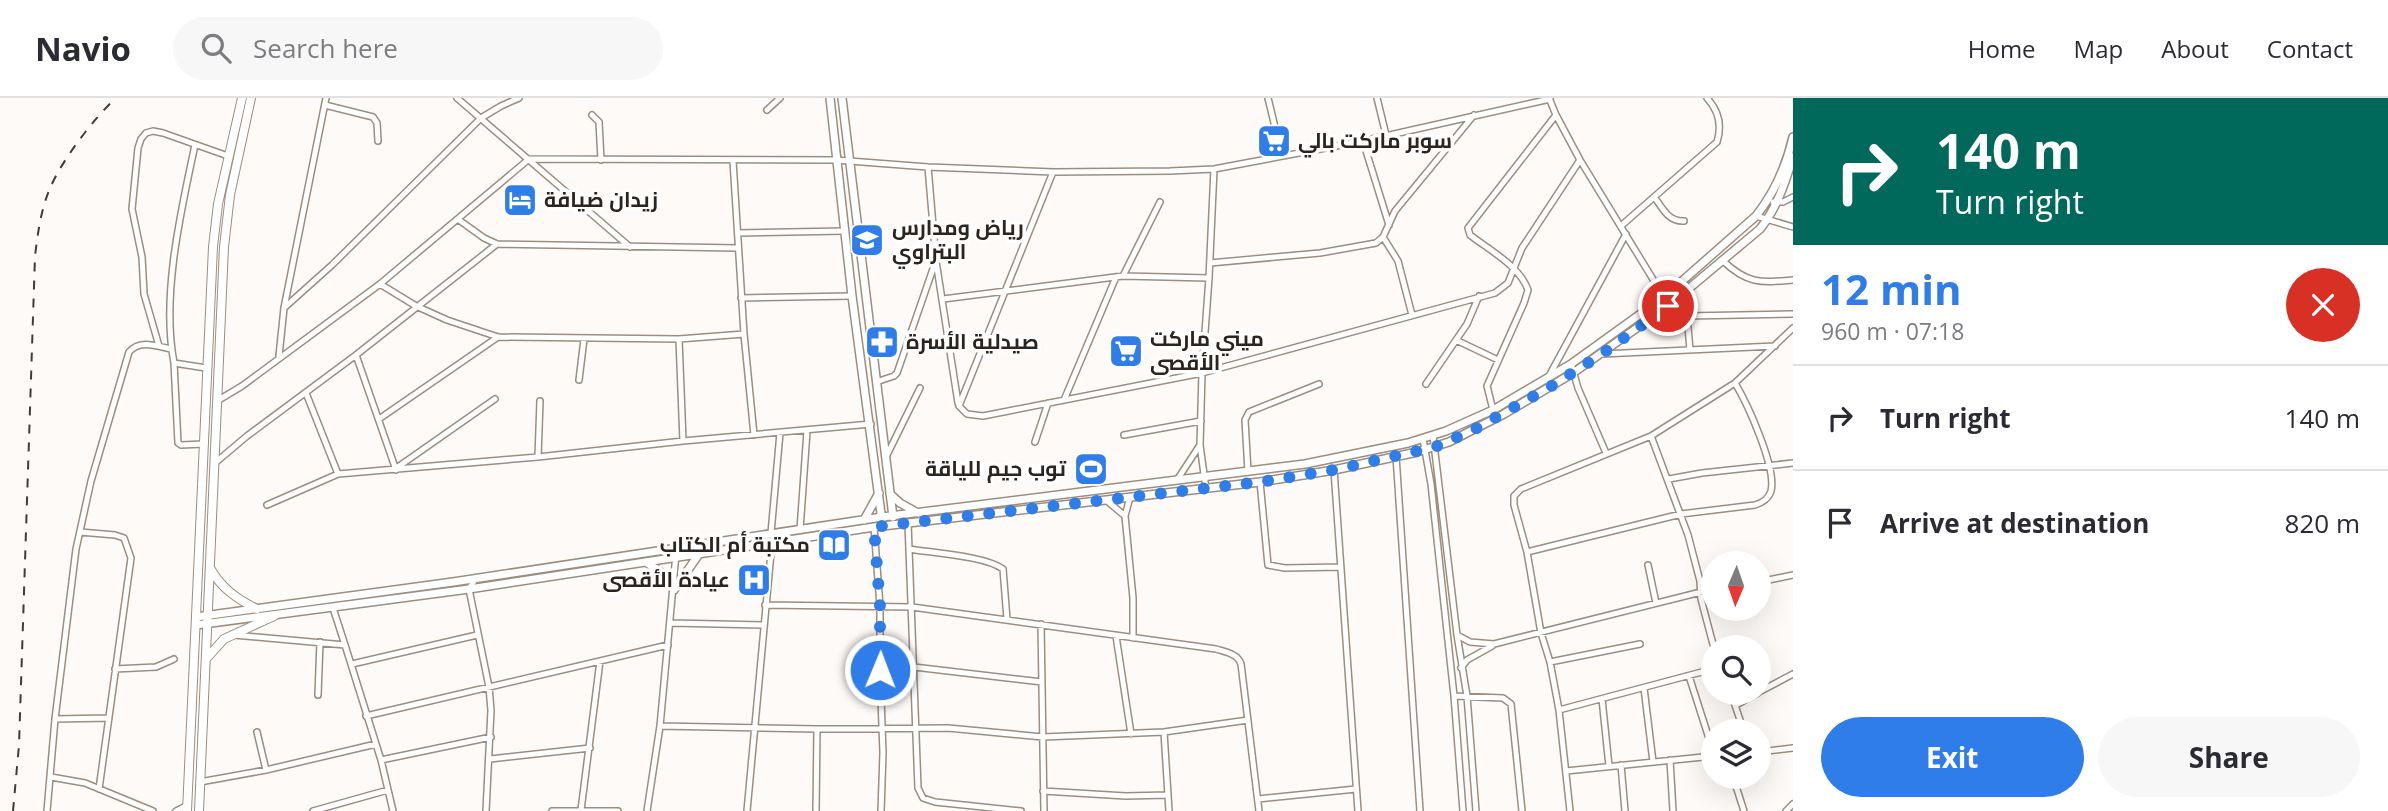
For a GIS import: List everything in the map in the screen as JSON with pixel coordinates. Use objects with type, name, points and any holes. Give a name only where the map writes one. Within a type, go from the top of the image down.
[{"type":"main road","points":[[188,808],[213,247],[218,204],[242,98]]},
{"type":"main road","points":[[199,811],[228,209],[251,98]]},
{"type":"main road","points":[[210,567],[225,589],[257,609]]},
{"type":"main road","points":[[206,659],[215,647],[231,635],[274,617]]},
{"type":"street","points":[[457,98],[630,247]]},
{"type":"street","points":[[284,308],[332,265],[481,118],[519,98]]},
{"type":"street","points":[[767,110],[780,98]]},
{"type":"street","points":[[830,98],[852,296],[882,517],[878,527],[881,811]]},
{"type":"street","points":[[842,98],[893,525]]},
{"type":"street","points":[[1268,98],[1282,156]]},
{"type":"street","points":[[1377,98],[1386,135]]},
{"type":"street","points":[[1622,225],[1717,142],[1719,120],[1713,104],[1707,98]]},
{"type":"street","points":[[217,401],[242,386],[380,284],[529,159],[836,160],[928,167],[1146,173],[1214,169],[1363,141],[1549,99],[1580,160],[1673,312],[1687,316],[1793,314]]},
{"type":"street","points":[[279,357],[284,308],[326,101],[373,117],[377,123],[378,141]]},
{"type":"street","points":[[592,114],[599,122],[601,160]]},
{"type":"street","points":[[1210,262],[1361,247],[1376,243],[1383,237],[1395,211],[1474,115]]},
{"type":"street","points":[[1493,410],[1488,386],[1527,296],[1526,285],[1513,269],[1470,235],[1468,228],[1556,115]]},
{"type":"street","points":[[159,346],[144,294],[142,257],[134,220],[132,198],[138,148],[143,136],[153,131],[228,156]]},
{"type":"street","points":[[196,621],[274,617],[676,558],[800,530],[882,517],[1326,461],[1433,436],[1493,410],[1548,378],[1664,297],[1756,216],[1768,201],[1785,167],[1793,137]]},
{"type":"street","points":[[1363,141],[1389,225]]},
{"type":"street","points":[[195,145],[175,250],[171,349],[178,443],[204,444]]},
{"type":"street","points":[[208,620],[257,609],[677,547],[878,527],[1260,482],[1334,470],[1435,447],[1475,429],[1550,387],[1602,354],[1668,306],[1768,220],[1778,203],[1793,158]]},
{"type":"street","points":[[928,167],[936,261],[959,407],[975,417],[1202,373],[1504,288],[1522,248],[1580,160]]},
{"type":"street","points":[[733,161],[741,298],[754,435]]},
{"type":"street","points":[[1206,489],[1200,445],[1214,169]]},
{"type":"street","points":[[959,407],[1053,172]]},
{"type":"street","points":[[1768,201],[1778,203],[1793,197]]},
{"type":"street","points":[[1655,198],[1670,218],[1684,221]]},
{"type":"street","points":[[1064,400],[1120,277],[1160,202]]},
{"type":"street","points":[[1756,216],[1793,227]]},
{"type":"street","points":[[459,220],[497,244],[738,248]]},
{"type":"street","points":[[738,233],[845,231]]},
{"type":"street","points":[[1550,387],[1548,378],[1626,234]]},
{"type":"street","points":[[1383,237],[1398,261],[1412,315]]},
{"type":"street","points":[[215,463],[497,244]]},
{"type":"street","points":[[1722,260],[1736,273],[1750,280],[1793,280]]},
{"type":"street","points":[[876,382],[897,373],[936,261]]},
{"type":"street","points":[[943,299],[1120,277],[1209,278]]},
{"type":"street","points":[[380,284],[416,306],[474,331],[498,337],[679,339],[744,334]]},
{"type":"street","points":[[741,298],[852,296]]},
{"type":"street","points":[[1426,384],[1467,324],[1479,296]]},
{"type":"street","points":[[1687,316],[1690,350]]},
{"type":"street","points":[[1570,811],[1559,710],[1550,662],[1541,633],[1527,552],[1514,505],[1516,492],[1651,436],[1735,383],[1793,328]]},
{"type":"street","points":[[379,419],[498,337]]},
{"type":"street","points":[[579,380],[584,339]]},
{"type":"street","points":[[679,339],[682,441]]},
{"type":"street","points":[[1456,340],[1498,360]]},
{"type":"street","points":[[47,811],[55,719],[80,532],[91,481],[127,355],[139,344],[171,349]]},
{"type":"street","points":[[1602,354],[1775,346]]},
{"type":"street","points":[[356,355],[396,469]]},
{"type":"street","points":[[174,363],[206,368]]},
{"type":"street","points":[[1571,364],[1606,453]]},
{"type":"street","points":[[1527,552],[1681,514],[1761,503],[1771,491],[1769,466],[1751,413],[1735,383]]},
{"type":"street","points":[[1248,472],[1245,419],[1249,412],[1319,384]]},
{"type":"street","points":[[886,457],[920,388]]},
{"type":"street","points":[[306,393],[338,474]]},
{"type":"street","points":[[396,469],[495,399]]},
{"type":"street","points":[[538,457],[540,401]]},
{"type":"street","points":[[1035,442],[1048,403]]},
{"type":"street","points":[[1124,435],[1201,421]]},
{"type":"street","points":[[267,505],[338,474],[871,424]]},
{"type":"street","points":[[800,530],[807,430]]},
{"type":"street","points":[[747,811],[780,433]]},
{"type":"street","points":[[1433,436],[1466,696],[1476,811]]},
{"type":"street","points":[[1461,668],[1467,660],[1494,644],[1701,591],[1681,514],[1651,436]]},
{"type":"street","points":[[1423,439],[1454,696],[1463,811]]},
{"type":"street","points":[[1177,481],[1200,445]]},
{"type":"street","points":[[1395,456],[1420,811]]},
{"type":"street","points":[[1669,479],[1793,463]]},
{"type":"street","points":[[1334,470],[1358,811]]},
{"type":"street","points":[[1260,482],[1268,565],[1298,568],[1341,567]]},
{"type":"street","points":[[864,520],[879,492]]},
{"type":"street","points":[[890,494],[918,513]]},
{"type":"street","points":[[1130,497],[1125,516],[1133,598],[1133,639]]},
{"type":"street","points":[[1106,500],[1125,516]]},
{"type":"street","points":[[908,523],[918,788],[923,798],[935,802],[1021,811]]},
{"type":"street","points":[[80,532],[124,538],[131,558],[99,789]]},
{"type":"street","points":[[647,811],[660,726],[677,547]]},
{"type":"street","points":[[909,549],[987,562],[1001,567],[1007,619]]},
{"type":"street","points":[[674,590],[699,554]]},
{"type":"street","points":[[646,562],[662,572],[674,590]]},
{"type":"street","points":[[1648,565],[1656,603]]},
{"type":"street","points":[[1771,580],[1793,575]]},
{"type":"street","points":[[476,578],[469,589],[489,687],[491,737],[486,811]]},
{"type":"street","points":[[765,605],[912,607],[1216,649],[1237,657],[1241,664],[1259,811]]},
{"type":"street","points":[[333,608],[376,744],[393,811]]},
{"type":"street","points":[[671,623],[763,625]]},
{"type":"street","points":[[1041,624],[1044,811]]},
{"type":"street","points":[[231,635],[345,645]]},
{"type":"street","points":[[352,664],[477,635]]},
{"type":"street","points":[[1457,635],[1470,642],[1494,644]]},
{"type":"street","points":[[1116,636],[1130,734]]},
{"type":"street","points":[[318,695],[320,642]]},
{"type":"street","points":[[1550,662],[1640,644]]},
{"type":"street","points":[[366,716],[668,645]]},
{"type":"street","points":[[115,669],[156,667],[174,659]]},
{"type":"street","points":[[581,810],[600,661]]},
{"type":"street","points":[[914,667],[1042,682]]},
{"type":"street","points":[[1559,710],[1701,672]]},
{"type":"street","points":[[1771,686],[1793,674]]},
{"type":"street","points":[[1689,676],[1702,719]]},
{"type":"street","points":[[1644,688],[1653,762]]},
{"type":"street","points":[[1454,696],[1503,698],[1511,704],[1522,811]]},
{"type":"street","points":[[1602,699],[1609,766]]},
{"type":"street","points":[[1736,705],[1740,719]]},
{"type":"street","points":[[55,719],[109,718]]},
{"type":"street","points":[[660,726],[817,729],[916,727],[1043,737],[1164,732],[1248,720]]},
{"type":"street","points":[[816,811],[817,729]]},
{"type":"street","points":[[1164,732],[1170,811]]},
{"type":"street","points":[[257,733],[266,771]]},
{"type":"street","points":[[381,761],[491,737]]},
{"type":"street","points":[[200,782],[266,771],[376,744]]},
{"type":"street","points":[[490,759],[590,748]]},
{"type":"street","points":[[1771,751],[1793,748]]},
{"type":"street","points":[[1566,771],[1701,755]]},
{"type":"street","points":[[1670,760],[1674,811]]},
{"type":"street","points":[[1621,765],[1625,811]]},
{"type":"street","points":[[51,777],[70,779],[153,811]]},
{"type":"street","points":[[1258,799],[1356,789]]},
{"type":"street","points":[[1737,789],[1744,811]]},
{"type":"street","points":[[313,811],[388,790]]},
{"type":"street","points":[[1043,791],[1126,796],[1168,795]]},
{"type":"street","points":[[1786,811],[1793,804]]},
{"type":"street","points":[[176,811],[188,808]]},
{"type":"street","points":[[552,811],[618,811]]},
{"type":"railway","points":[[13,811],[19,745],[37,238],[45,203],[56,175],[80,139],[116,98]]},
{"type":"place","name":"سوبر ماركت بالي","points":[[1274,141]]},
{"type":"place","name":"زيدان ضيافة","points":[[520,200]]},
{"type":"place","name":"رياض ومدارس البتراوي","points":[[867,240]]},
{"type":"place","name":"صيدلية الأسرة","points":[[882,342]]},
{"type":"place","name":"ميني ماركت الأقصى","points":[[1126,351]]},
{"type":"place","name":"توب جيم للياقة","points":[[1091,469]]},
{"type":"place","name":"مكتبة أم الكتاب","points":[[834,545]]},
{"type":"place","name":"عيادة الأقصى","points":[[754,580]]},
{"type":"route","points":[[880,670],[880,606],[874,527],[1260,482],[1334,470],[1435,447],[1504,414],[1550,387],[1602,354],[1668,306]]}]
